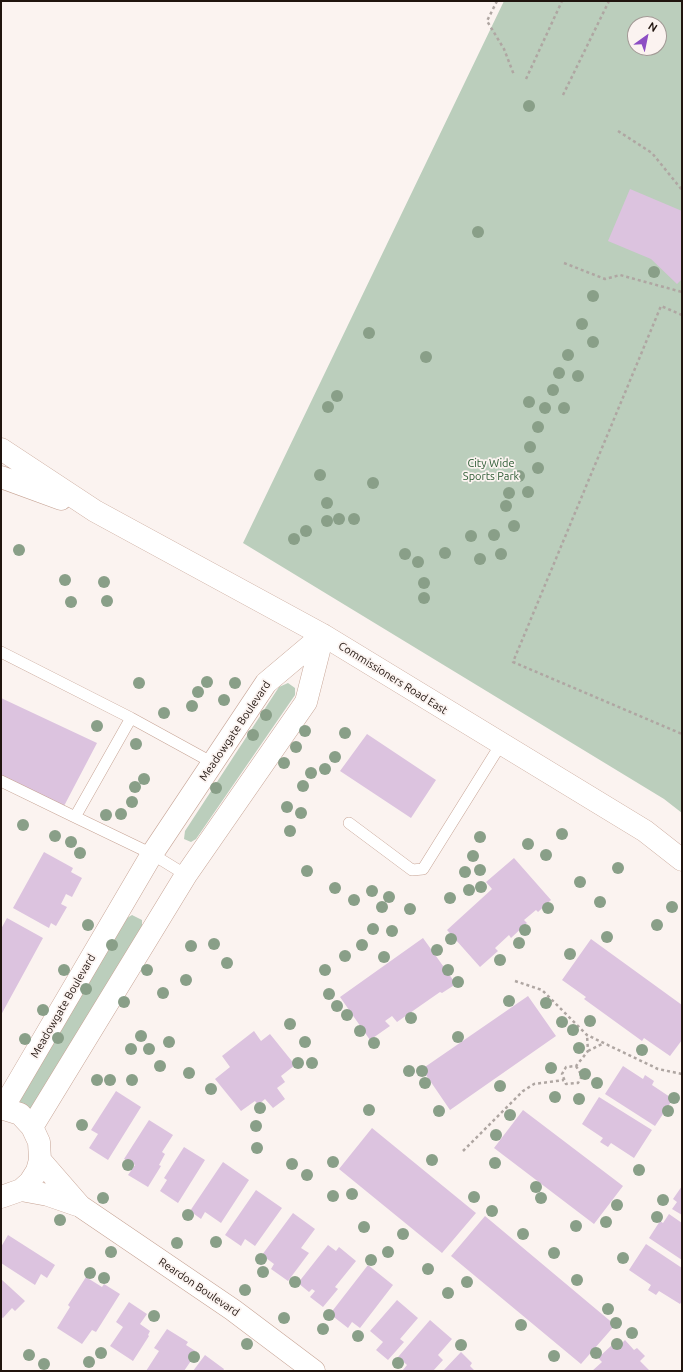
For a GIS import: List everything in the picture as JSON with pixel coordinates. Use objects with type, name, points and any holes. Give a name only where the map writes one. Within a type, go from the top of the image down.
[{"type":"street","name":"Commissioners Road East","points":[[1,449],[94,511],[323,635],[645,831],[682,860]]},
{"type":"street","name":"Commissioners Road East","points":[[1,477],[94,511]]},
{"type":"street","name":"Meadowgate Boulevard","points":[[2,1108],[152,854],[266,683],[323,635]]},
{"type":"street","points":[[32,1127],[186,875],[306,702],[323,635]]},
{"type":"street","points":[[2,1108],[20,1114],[32,1127],[39,1142],[40,1160],[33,1176],[11,1193]]},
{"type":"street","name":"Reardon Boulevard","points":[[40,1160],[80,1206],[233,1310],[314,1371]]},
{"type":"street","name":"Reardon Boulevard","points":[[11,1193],[48,1195],[80,1206]]},
{"type":"lane","points":[[1,652],[131,718],[213,763]]},
{"type":"lane","points":[[75,817],[131,718]]},
{"type":"lane","points":[[349,824],[412,870],[423,869],[501,744]]},
{"type":"lane","points":[[1,781],[152,854],[186,875]]},
{"type":"path","points":[[497,1],[487,21],[504,49],[514,75]]},
{"type":"path","points":[[526,79],[562,1]]},
{"type":"path","points":[[563,95],[608,1]]},
{"type":"path","points":[[618,131],[652,153],[682,190]]},
{"type":"path","points":[[564,263],[605,278],[620,275],[682,292]]},
{"type":"path","points":[[682,315],[662,306],[514,662],[682,734]]},
{"type":"path","points":[[515,981],[542,990],[587,1035],[658,1069],[682,1074]]},
{"type":"path","points":[[587,1035],[588,1051]]},
{"type":"path","points":[[576,1066],[582,1076],[578,1083],[566,1084],[562,1074],[566,1067],[576,1066],[588,1051],[604,1043]]},
{"type":"path","points":[[462,1151],[523,1091],[534,1084],[564,1080]]},
{"type":"green space","name":"City Wide Sports Park","points":[[504,1],[682,1],[682,813],[664,799],[243,543]]},
{"type":"green space","points":[[288,683],[295,688],[295,695],[196,839],[191,842],[184,839],[185,831],[279,687]]},
{"type":"green space","points":[[132,915],[142,920],[142,927],[31,1112],[21,1103],[14,1101],[127,918]]},
{"type":"building","points":[[630,189],[682,211],[682,279],[677,284],[651,259],[608,241]]},
{"type":"building","points":[[1,698],[97,743],[64,806],[1,775]]},
{"type":"building","points":[[367,734],[436,780],[411,818],[340,771]]},
{"type":"building","points":[[44,852],[73,868],[71,872],[82,878],[72,897],[66,894],[61,904],[67,907],[56,926],[51,923],[49,928],[13,908]]},
{"type":"building","points":[[514,858],[551,900],[538,912],[536,910],[524,920],[527,923],[511,938],[509,935],[495,948],[498,951],[480,967],[447,930],[492,889],[486,882]]},
{"type":"building","points":[[7,918],[43,938],[1,1015],[1,929]]},
{"type":"building","points":[[423,938],[456,984],[442,993],[440,992],[397,1022],[392,1016],[385,1021],[390,1026],[370,1040],[340,997]]},
{"type":"building","points":[[591,939],[682,1005],[682,1040],[670,1056],[644,1038],[642,1041],[584,999],[586,997],[562,980]]},
{"type":"building","points":[[528,996],[556,1036],[450,1110],[422,1069]]},
{"type":"building","points":[[254,1031],[261,1041],[270,1034],[295,1065],[281,1076],[285,1082],[277,1088],[285,1099],[273,1108],[265,1099],[258,1105],[255,1101],[241,1111],[215,1079],[230,1067],[222,1056]]},
{"type":"building","points":[[623,1066],[643,1079],[645,1075],[654,1081],[652,1085],[673,1099],[655,1126],[605,1094]]},
{"type":"building","points":[[116,1091],[141,1107],[108,1160],[89,1148],[98,1134],[91,1130]]},
{"type":"building","points":[[599,1097],[652,1130],[634,1158],[611,1143],[608,1147],[600,1142],[603,1138],[582,1124]]},
{"type":"building","points":[[523,1110],[623,1186],[594,1224],[494,1148]]},
{"type":"building","points":[[149,1120],[173,1135],[162,1152],[165,1154],[159,1165],[161,1166],[148,1187],[128,1175],[135,1165],[124,1159]]},
{"type":"building","points":[[372,1128],[476,1213],[442,1253],[339,1169]]},
{"type":"building","points":[[184,1147],[205,1160],[178,1203],[160,1191],[167,1180],[164,1178]]},
{"type":"building","points":[[223,1162],[249,1180],[221,1223],[205,1212],[201,1219],[190,1211]]},
{"type":"building","points":[[682,1186],[682,1215],[672,1209],[677,1202],[673,1199]]},
{"type":"building","points":[[256,1190],[282,1208],[255,1246],[245,1239],[241,1246],[225,1235]]},
{"type":"building","points":[[293,1213],[315,1229],[301,1248],[309,1253],[288,1281],[271,1269],[274,1264],[262,1255]]},
{"type":"building","points":[[669,1214],[682,1223],[682,1260],[649,1238],[660,1221],[663,1223]]},
{"type":"building","points":[[485,1216],[615,1325],[581,1364],[451,1256]]},
{"type":"building","points":[[8,1235],[55,1265],[47,1278],[41,1274],[35,1285],[1,1263],[1,1247]]},
{"type":"building","points":[[646,1244],[682,1268],[682,1301],[680,1304],[659,1291],[656,1295],[648,1290],[651,1285],[629,1270]]},
{"type":"building","points":[[328,1245],[336,1251],[339,1247],[356,1261],[335,1287],[338,1289],[323,1307],[310,1297],[315,1291],[312,1289],[309,1292],[298,1283]]},
{"type":"building","points":[[368,1265],[393,1285],[360,1328],[352,1322],[348,1328],[330,1314]]},
{"type":"building","points":[[86,1277],[102,1287],[104,1284],[120,1294],[96,1332],[92,1330],[82,1344],[57,1328],[70,1307],[68,1305]]},
{"type":"building","points":[[1,1279],[25,1301],[15,1311],[12,1308],[3,1318],[1,1317]]},
{"type":"building","points":[[397,1300],[418,1318],[400,1339],[404,1342],[388,1360],[376,1350],[383,1342],[370,1331]]},
{"type":"building","points":[[129,1302],[147,1314],[140,1324],[150,1331],[149,1336],[133,1361],[110,1346],[123,1327],[116,1322]]},
{"type":"building","points":[[430,1320],[452,1339],[438,1355],[443,1360],[433,1371],[402,1371],[407,1365],[398,1357]]},
{"type":"building","points":[[167,1329],[188,1342],[186,1345],[197,1352],[184,1371],[146,1371],[159,1351],[154,1348]]},
{"type":"building","points":[[625,1340],[634,1350],[637,1348],[645,1356],[640,1361],[650,1371],[592,1371],[602,1362],[598,1358],[612,1345],[616,1349]]},
{"type":"building","points":[[461,1352],[472,1363],[470,1366],[475,1371],[443,1371]]},
{"type":"building","points":[[205,1355],[224,1369],[223,1371],[193,1371]]}]
